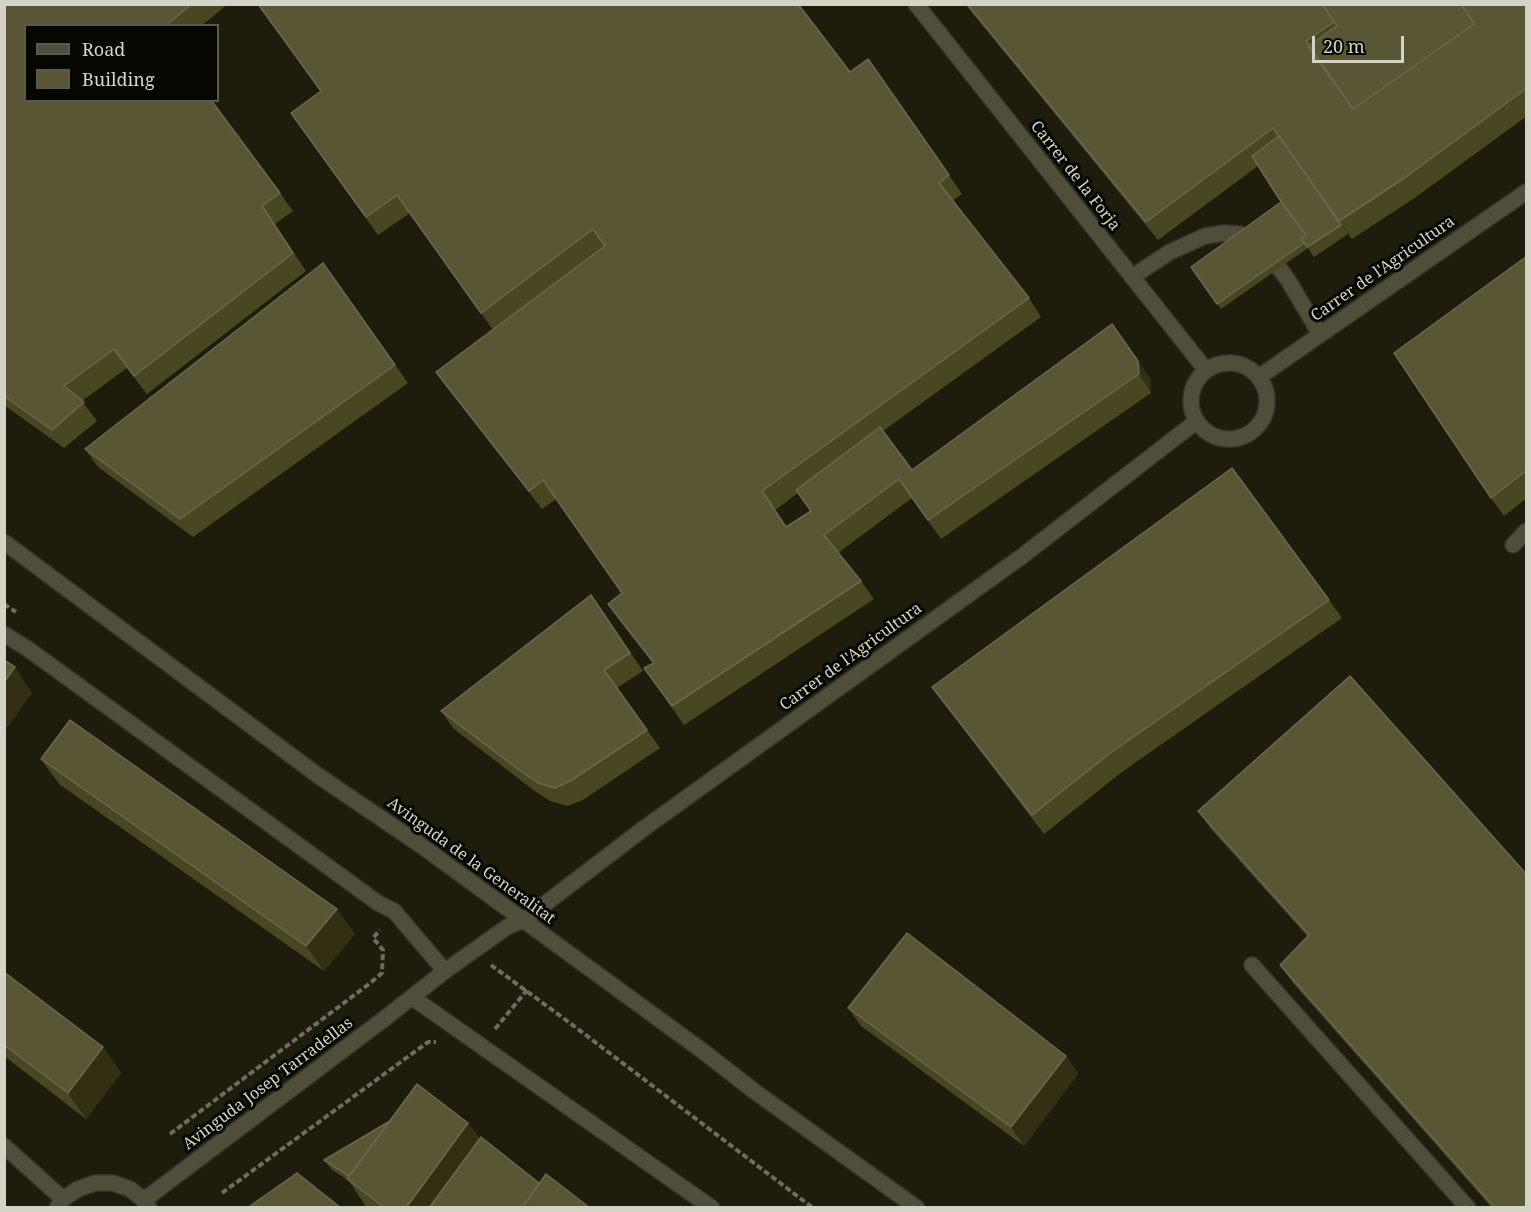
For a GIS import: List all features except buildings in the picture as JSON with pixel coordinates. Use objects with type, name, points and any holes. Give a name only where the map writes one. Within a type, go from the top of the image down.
[{"type":"street","name":"Carrer de la Forja","points":[[916,4],[1206,370]]},
{"type":"street","name":"Carrer de l'Agricultura","points":[[1259,377],[1527,192]]},
{"type":"street","points":[[1132,277],[1170,252],[1205,236],[1224,233],[1240,234],[1260,246],[1273,260],[1288,280],[1320,334]]},
{"type":"street","points":[[1239,364],[1251,369],[1259,377],[1265,388],[1267,400],[1260,423],[1251,432],[1227,439],[1215,437],[1197,421],[1192,410],[1191,399],[1198,378],[1206,370],[1216,365],[1239,364]]},
{"type":"street","name":"Carrer de l'Agricultura","points":[[445,971],[507,927],[524,920],[643,829],[1021,557],[1197,421]]},
{"type":"street","points":[[1513,545],[1527,531]]},
{"type":"street","name":"Avinguda de la Generalitat","points":[[4,542],[320,777],[419,844],[917,1208]]},
{"type":"street","points":[[4,634],[28,649],[378,903],[394,911],[445,971]]},
{"type":"street","points":[[1252,965],[1468,1208]]},
{"type":"street","name":"Avinguda Josep Tarradellas","points":[[146,1204],[445,971]]},
{"type":"street","points":[[413,998],[712,1208]]},
{"type":"street","points":[[4,1146],[60,1204],[78,1189],[95,1183],[112,1183],[130,1189],[146,1204]]},
{"type":"path","points":[[170,1134],[382,973],[383,950],[373,938],[394,911]]},
{"type":"path","points":[[481,1046],[527,990],[813,1208]]},
{"type":"path","points":[[222,1192],[428,1042],[444,1042]]}]
